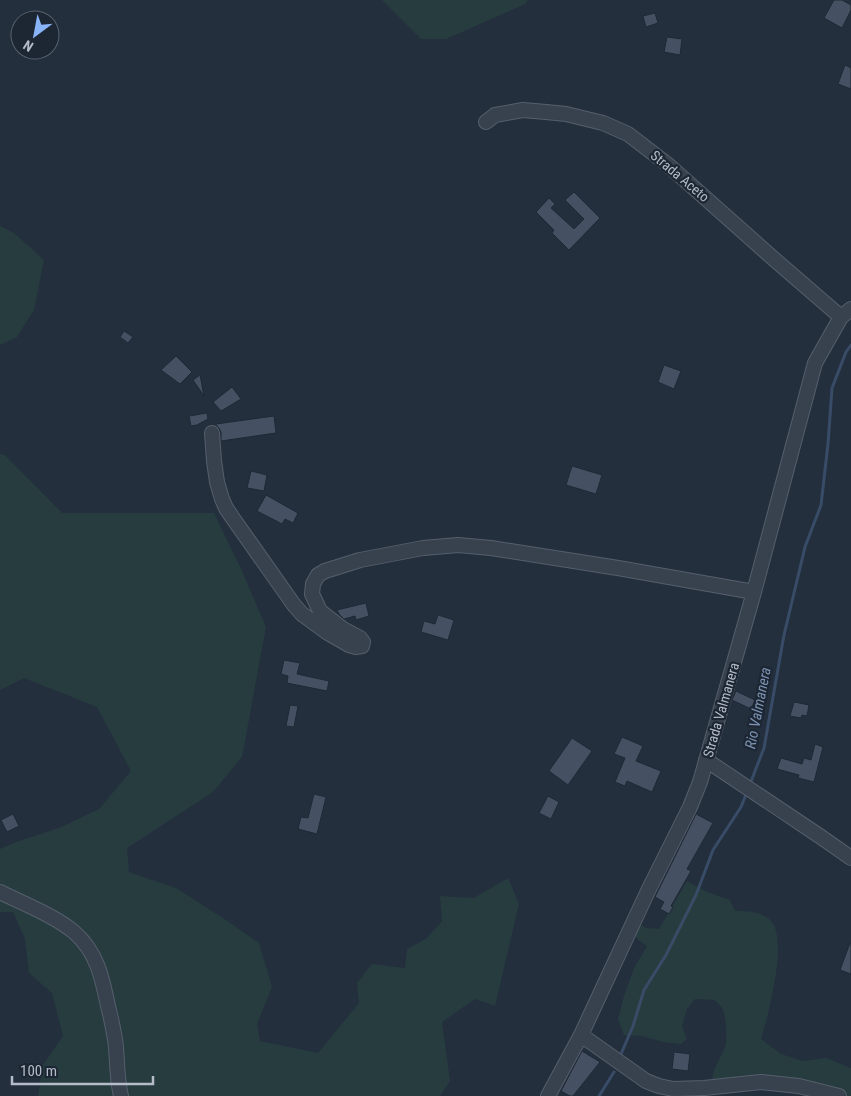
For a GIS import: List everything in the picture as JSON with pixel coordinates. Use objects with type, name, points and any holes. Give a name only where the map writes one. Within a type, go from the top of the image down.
[{"type":"street","name":"Strada Aceto","points":[[486,122],[495,115],[523,110],[566,114],[603,123],[628,134],[667,164],[775,260],[846,313]]},
{"type":"street","name":"Strada Valmanera","points":[[548,1096],[581,1035],[648,891],[690,807],[700,782],[754,592],[815,363],[846,313]]},
{"type":"street","points":[[212,433],[217,482],[226,508],[302,614],[328,633],[349,644],[362,646],[363,642],[320,611],[312,594],[313,584],[318,575],[360,560],[423,548],[458,545],[491,548],[754,592]]},
{"type":"street","points":[[706,760],[851,858]]},
{"type":"street","points":[[0,892],[58,921],[74,932],[88,946],[102,975],[115,1040],[121,1096]]},
{"type":"street","points":[[581,1035],[646,1081],[659,1086],[673,1089],[704,1088],[761,1082],[799,1086],[839,1096]]},
{"type":"green space","points":[[382,0],[528,0],[525,4],[446,39],[421,39]]},
{"type":"green space","points":[[0,226],[14,233],[44,260],[34,310],[17,337],[0,345]]},
{"type":"green space","points":[[0,454],[5,455],[62,513],[214,513],[242,571],[266,627],[242,757],[213,792],[127,848],[129,872],[176,888],[259,943],[272,987],[257,1024],[260,1041],[318,1053],[359,1003],[357,983],[372,964],[405,968],[407,949],[426,939],[442,921],[440,896],[474,898],[508,878],[519,904],[495,1006],[475,999],[442,1022],[450,1081],[440,1096],[38,1096],[43,1065],[63,1036],[52,993],[29,973],[25,939],[13,912],[0,912],[0,849],[59,828],[99,809],[131,771],[97,707],[24,678],[0,690]]},
{"type":"green space","points":[[687,881],[707,892],[730,900],[735,911],[749,911],[769,919],[775,928],[778,941],[778,958],[776,976],[761,1039],[781,1054],[802,1061],[826,1058],[851,1068],[851,1096],[839,1096],[799,1086],[713,1087],[714,1071],[725,1047],[726,1039],[723,1011],[714,1000],[695,999],[687,1009],[682,1026],[687,1039],[681,1044],[663,1042],[642,1036],[624,1035],[618,1019],[634,968],[647,946],[636,938],[633,931],[637,922],[646,928],[659,929]]},
{"type":"building","points":[[834,0],[842,0],[851,5],[851,10],[842,28],[824,18]]},
{"type":"building","points":[[655,13],[658,23],[646,27],[643,16]]},
{"type":"building","points":[[667,37],[682,39],[680,55],[664,52]]},
{"type":"building","points":[[845,65],[851,68],[851,89],[838,84]]},
{"type":"building","points":[[574,192],[600,218],[569,250],[552,233],[554,230],[536,212],[549,198],[555,204],[551,208],[574,229],[584,219],[565,200]]},
{"type":"building","points":[[124,331],[133,337],[128,343],[120,337]]},
{"type":"building","points":[[176,356],[192,372],[180,384],[161,370]]},
{"type":"building","points":[[664,365],[681,371],[674,389],[658,382]]},
{"type":"building","points":[[200,375],[204,396],[193,380]]},
{"type":"building","points":[[232,387],[241,399],[221,411],[213,402]]},
{"type":"building","points":[[207,413],[208,419],[191,426],[189,416]]},
{"type":"building","points":[[274,416],[276,433],[221,441],[221,432],[216,425],[216,424]]},
{"type":"building","points":[[572,466],[602,475],[596,494],[566,485]]},
{"type":"building","points":[[251,471],[267,475],[264,491],[247,488]]},
{"type":"building","points":[[266,495],[298,513],[293,523],[285,519],[282,524],[257,511]]},
{"type":"building","points":[[366,603],[369,616],[356,620],[355,616],[344,619],[337,610]]},
{"type":"building","points":[[438,615],[454,620],[448,640],[421,632],[424,621],[435,624]]},
{"type":"building","points":[[284,660],[300,663],[297,674],[329,681],[327,691],[287,683],[288,676],[281,674]]},
{"type":"building","points":[[736,691],[755,700],[751,709],[732,700]]},
{"type":"building","points":[[794,702],[809,705],[807,716],[802,715],[801,718],[790,716]]},
{"type":"building","points":[[290,705],[298,706],[294,727],[286,726]]},
{"type":"building","points":[[622,737],[643,746],[636,761],[661,771],[652,792],[627,781],[625,786],[615,782],[625,758],[614,754]]},
{"type":"building","points":[[572,738],[592,751],[568,785],[549,771]]},
{"type":"building","points":[[815,744],[823,747],[814,782],[798,778],[799,775],[777,769],[781,758],[802,764],[804,758],[811,760]]},
{"type":"building","points":[[314,794],[326,797],[317,834],[298,829],[301,817],[308,818]]},
{"type":"building","points":[[548,796],[559,802],[551,819],[539,813]]},
{"type":"building","points":[[13,814],[19,826],[7,832],[1,820]]},
{"type":"building","points":[[696,814],[713,823],[687,869],[691,871],[671,906],[673,907],[669,914],[660,909],[664,902],[655,897]]},
{"type":"building","points":[[851,943],[851,974],[840,970]]},
{"type":"building","points":[[582,1051],[600,1062],[573,1096],[570,1096],[561,1091]]},
{"type":"building","points":[[674,1052],[690,1054],[688,1071],[672,1069]]},
{"type":"waterway","name":"Rio Valmanera","points":[[750,784],[764,748],[784,635],[805,547],[821,505],[832,388],[846,352],[851,345]]},
{"type":"waterway","name":"Rio Valmanera","points":[[621,1054],[633,1026],[644,990],[666,955],[696,895],[713,850],[741,807],[747,792]]},
{"type":"waterway","name":"Rio Valmanera","points":[[599,1096],[614,1072]]}]
